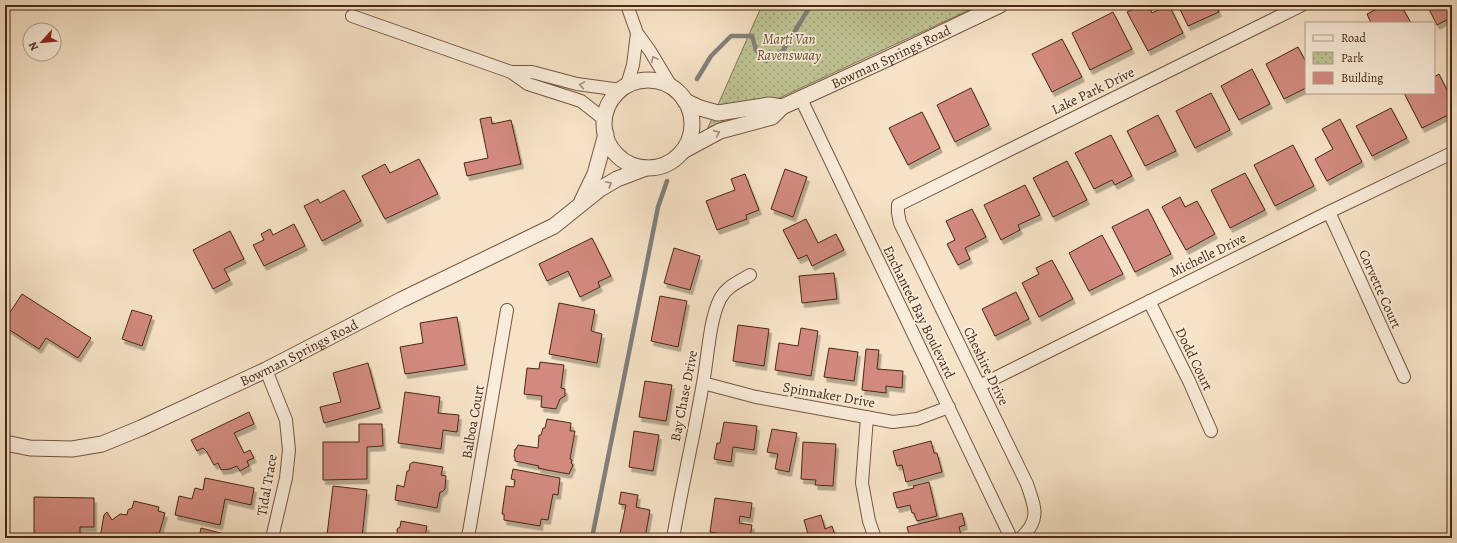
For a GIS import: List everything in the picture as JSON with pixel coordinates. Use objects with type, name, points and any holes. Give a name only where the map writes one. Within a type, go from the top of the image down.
[{"type":"street","points":[[627,5],[637,33],[650,51],[670,86]]},
{"type":"street","name":"Bowman Springs Road","points":[[683,151],[720,131],[772,117],[782,107],[1000,5]]},
{"type":"street","name":"Lake Park Drive","points":[[898,205],[1302,5]]},
{"type":"street","points":[[352,16],[511,72],[528,84],[581,101],[605,127]]},
{"type":"street","points":[[624,88],[633,65],[637,33]]},
{"type":"street","points":[[511,72],[532,72],[577,84],[624,88]]},
{"type":"street","points":[[641,80],[656,81],[670,86],[682,96],[690,109],[692,124],[690,139],[683,151],[673,160],[660,166],[646,168],[632,165],[620,158],[611,147],[605,127],[608,107],[615,95],[624,88],[641,80]]},
{"type":"street","name":"Enchanted Bay Boulevard","points":[[801,99],[1010,538]]},
{"type":"street","name":"Bowman Springs Road","points":[[685,100],[700,108],[718,113],[769,105],[782,107]]},
{"type":"street","name":"Bowman Springs Road","points":[[578,207],[595,174],[605,127]]},
{"type":"street","name":"Michelle Drive","points":[[979,386],[1329,212],[1452,153]]},
{"type":"street","name":"Bowman Springs Road","points":[[5,443],[30,448],[72,449],[102,444],[141,428],[266,370],[401,300],[554,226],[600,189],[616,179],[646,168]]},
{"type":"street","name":"Cheshire Drive","points":[[898,205],[900,223],[1027,484],[1033,502],[1035,518],[1028,531],[1021,538]]},
{"type":"street","name":"Corvette Court","points":[[1329,212],[1404,377]]},
{"type":"street","name":"Bay Chase Drive","points":[[673,538],[703,384],[713,321],[719,301],[725,291],[732,284],[750,275]]},
{"type":"street","name":"Dodd Court","points":[[1149,301],[1189,380],[1211,431]]},
{"type":"street","name":"Balboa Court","points":[[467,538],[507,310]]},
{"type":"street","name":"Tidal Trace","points":[[266,370],[286,420],[289,450],[286,478],[272,538]]},
{"type":"street","name":"Spinnaker Drive","points":[[703,384],[756,397],[893,422],[917,419],[949,408]]},
{"type":"street","points":[[867,417],[862,483],[869,521],[875,538]]},
{"type":"green space","name":"Marti Van Ravenswaay","points":[[762,5],[980,5],[706,132]]},
{"type":"building","points":[[1141,5],[1148,5],[1152,13],[1169,5],[1183,33],[1148,51],[1127,12]]},
{"type":"building","points":[[1178,5],[1216,5],[1219,12],[1188,26]]},
{"type":"building","points":[[1385,5],[1401,5],[1410,22],[1371,22],[1367,14]]},
{"type":"building","points":[[1427,5],[1452,5],[1452,17],[1437,25]]},
{"type":"building","points":[[1113,12],[1132,49],[1090,70],[1072,33]]},
{"type":"building","points":[[1062,39],[1082,77],[1052,92],[1032,54]]},
{"type":"building","points":[[1298,47],[1305,60],[1305,88],[1284,99],[1266,64]]},
{"type":"building","points":[[1252,69],[1270,104],[1239,120],[1221,86]]},
{"type":"building","points":[[1439,74],[1452,100],[1452,113],[1422,128],[1405,94],[1435,94],[1435,76]]},
{"type":"building","points":[[971,88],[989,125],[955,142],[937,105]]},
{"type":"building","points":[[1211,93],[1230,130],[1195,148],[1176,111]]},
{"type":"building","points":[[1391,108],[1407,138],[1372,156],[1356,126]]},
{"type":"building","points":[[922,112],[940,148],[908,165],[889,128]]},
{"type":"building","points":[[1158,115],[1176,151],[1145,166],[1127,131]]},
{"type":"building","points":[[491,117],[492,124],[511,120],[521,164],[467,176],[464,163],[488,158],[480,119]]},
{"type":"building","points":[[1340,119],[1362,162],[1327,181],[1315,159],[1333,149],[1322,129]]},
{"type":"building","points":[[1111,135],[1132,176],[1115,185],[1112,180],[1094,189],[1075,153]]},
{"type":"building","points":[[1293,145],[1314,186],[1275,206],[1254,165]]},
{"type":"building","points":[[419,159],[438,194],[385,219],[362,176],[385,164],[390,173]]},
{"type":"building","points":[[1067,161],[1087,200],[1053,217],[1033,178]]},
{"type":"building","points":[[785,169],[807,177],[793,217],[771,209]]},
{"type":"building","points":[[1245,173],[1265,210],[1230,228],[1211,190]]},
{"type":"building","points":[[745,174],[759,210],[746,215],[747,219],[717,230],[706,201],[735,190],[731,179]]},
{"type":"building","points":[[1025,185],[1040,215],[1018,225],[1020,230],[1001,240],[984,205]]},
{"type":"building","points":[[344,190],[361,221],[322,241],[304,206],[318,199],[320,203]]},
{"type":"building","points":[[1180,197],[1185,207],[1197,201],[1215,234],[1186,250],[1162,207]]},
{"type":"building","points":[[972,209],[986,237],[965,248],[970,259],[958,265],[947,244],[955,240],[946,221]]},
{"type":"building","points":[[1148,209],[1171,254],[1135,272],[1112,227]]},
{"type":"building","points":[[806,219],[818,243],[836,234],[844,250],[812,266],[807,255],[798,259],[783,230]]},
{"type":"building","points":[[294,224],[305,246],[264,266],[253,245],[264,240],[261,234],[270,229],[273,235]]},
{"type":"building","points":[[230,231],[244,259],[224,269],[230,280],[213,289],[193,250]]},
{"type":"building","points":[[1102,235],[1123,274],[1089,291],[1069,253]]},
{"type":"building","points":[[592,238],[611,276],[598,282],[600,287],[580,297],[568,271],[547,281],[539,264]]},
{"type":"building","points":[[674,248],[700,256],[690,290],[664,283]]},
{"type":"building","points":[[1052,260],[1073,299],[1039,317],[1022,283],[1039,274],[1036,268]]},
{"type":"building","points":[[834,273],[837,299],[802,303],[799,276]]},
{"type":"building","points":[[1016,292],[1029,319],[995,336],[982,309]]},
{"type":"building","points":[[22,294],[91,338],[78,358],[46,338],[39,349],[5,327],[5,320]]},
{"type":"building","points":[[660,296],[687,301],[678,347],[651,341]]},
{"type":"building","points":[[559,303],[595,310],[591,331],[602,334],[597,363],[549,354]]},
{"type":"building","points":[[132,310],[152,316],[142,346],[122,339]]},
{"type":"building","points":[[457,317],[465,365],[405,374],[400,347],[423,343],[420,323]]},
{"type":"building","points":[[738,325],[769,329],[764,366],[733,361]]},
{"type":"building","points":[[801,328],[818,331],[811,376],[775,370],[779,343],[798,346]]},
{"type":"building","points":[[829,348],[858,352],[854,381],[824,377]]},
{"type":"building","points":[[866,349],[879,350],[877,369],[903,371],[902,388],[886,386],[886,393],[862,390]]},
{"type":"building","points":[[540,362],[564,365],[561,388],[565,389],[565,396],[560,399],[556,409],[541,407],[542,396],[524,394],[527,368],[539,369]]},
{"type":"building","points":[[368,363],[380,408],[324,423],[320,407],[341,402],[333,373]]},
{"type":"building","points":[[645,381],[672,385],[666,421],[639,417]]},
{"type":"building","points":[[405,392],[440,397],[438,413],[459,415],[457,432],[443,430],[441,449],[398,443]]},
{"type":"building","points":[[249,412],[254,424],[234,433],[244,453],[250,450],[254,458],[247,461],[249,466],[240,471],[237,466],[230,469],[221,470],[218,463],[214,465],[203,448],[197,451],[191,440]]},
{"type":"building","points":[[547,419],[571,423],[570,431],[575,431],[570,459],[572,460],[571,463],[573,465],[569,474],[538,468],[539,466],[515,461],[515,449],[518,445],[538,448],[539,435],[541,435],[543,428],[545,428]]},
{"type":"building","points":[[724,422],[757,426],[754,450],[733,447],[731,462],[714,459],[717,443],[720,443]]},
{"type":"building","points":[[359,424],[382,424],[383,446],[367,447],[367,479],[323,480],[323,442],[359,442]]},
{"type":"building","points":[[772,429],[797,433],[789,472],[775,469],[778,454],[767,452]]},
{"type":"building","points":[[634,431],[659,435],[653,471],[629,467]]},
{"type":"building","points":[[931,441],[934,453],[937,453],[942,472],[906,482],[902,465],[897,466],[893,451]]},
{"type":"building","points":[[803,442],[836,444],[833,486],[815,485],[816,480],[801,479]]},
{"type":"building","points":[[413,462],[443,467],[441,475],[446,476],[445,489],[440,492],[437,508],[395,500],[397,485],[404,487],[407,471],[409,471],[410,464]]},
{"type":"building","points":[[513,469],[560,478],[558,495],[553,494],[548,520],[541,519],[540,526],[504,520],[504,514],[502,514],[506,486],[514,487],[515,480],[511,479]]},
{"type":"building","points":[[205,478],[254,488],[251,505],[225,499],[220,525],[175,515],[179,496],[192,499],[195,488],[203,490]]},
{"type":"building","points":[[929,482],[937,516],[917,521],[914,513],[912,513],[910,505],[897,508],[893,493],[914,488],[913,486]]},
{"type":"building","points":[[333,486],[367,490],[362,538],[327,535]]},
{"type":"building","points":[[621,492],[638,495],[636,507],[650,510],[645,538],[619,538],[626,505],[619,504]]},
{"type":"building","points":[[34,497],[94,498],[94,527],[80,527],[80,538],[34,538]]},
{"type":"building","points":[[715,498],[752,503],[750,518],[740,516],[739,523],[752,525],[750,538],[710,532]]},
{"type":"building","points":[[134,501],[159,507],[158,511],[165,513],[158,538],[100,538],[104,515],[107,512],[112,520],[120,514],[127,515],[128,510],[132,508]]},
{"type":"building","points":[[962,513],[965,525],[959,527],[961,535],[953,538],[910,538],[907,527]]},
{"type":"building","points":[[821,515],[825,529],[832,526],[835,535],[832,536],[833,538],[809,538],[804,520]]},
{"type":"building","points":[[401,521],[427,526],[426,538],[398,538],[397,529],[400,527]]},
{"type":"building","points":[[201,528],[240,538],[199,538]]},
{"type":"building","points":[[515,535],[534,538],[515,538]]},
{"type":"waterway","points":[[697,79],[711,56],[731,36],[752,36],[756,50],[766,61],[782,52],[811,5]]},
{"type":"waterway","points":[[592,538],[658,207],[667,181]]}]
